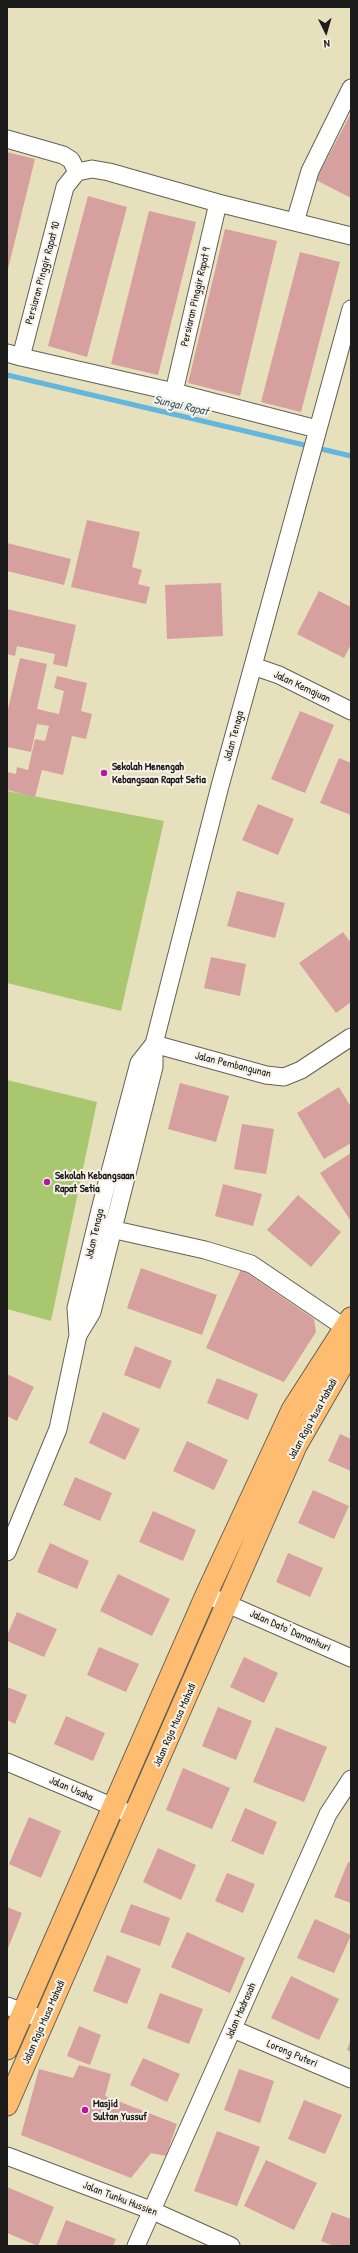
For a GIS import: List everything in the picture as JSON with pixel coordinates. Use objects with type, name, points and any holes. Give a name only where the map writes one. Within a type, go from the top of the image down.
[{"type":"main road","name":"Jalan Raja Musa Mahadi","points":[[7,2049],[15,2009],[113,1808],[206,1595],[292,1410],[347,1322]]},
{"type":"main road","name":"Jalan Raja Musa Mahadi","points":[[7,2105],[296,1446],[351,1350]]},
{"type":"street","points":[[295,222],[310,171],[351,88]]},
{"type":"street","points":[[7,139],[63,155],[71,160],[77,172],[92,169],[109,172],[218,203],[351,236]]},
{"type":"street","name":"Persiaran Pinggir Rapat 10","points":[[77,172],[65,187],[14,355],[174,392],[314,440]]},
{"type":"street","name":"Persiaran Pinggir Rapat 9","points":[[174,392],[218,203]]},
{"type":"street","name":"Jalan Tenaga","points":[[7,1552],[58,1429],[78,1335],[76,1308],[94,1273],[105,1228],[129,1166],[154,1067],[154,1044],[253,666],[351,309]]},
{"type":"street","name":"Jalan Kemajuan","points":[[253,666],[279,675],[351,711]]},
{"type":"street","name":"Jalan Pembangunan","points":[[154,1044],[266,1075],[284,1077],[301,1070],[351,1037]]},
{"type":"street","name":"Jalan Tenaga","points":[[105,1228],[112,1162],[122,1124],[139,1064],[154,1044]]},
{"type":"street","points":[[122,1124],[138,1129]]},
{"type":"street","points":[[112,1162],[129,1166]]},
{"type":"street","points":[[105,1228],[205,1250],[251,1264],[347,1322]]},
{"type":"street","name":"Jalan Dato' Damanhuri","points":[[206,1595],[351,1658]]},
{"type":"street","name":"Jalan Usaha","points":[[7,1762],[135,1816]]},
{"type":"street","name":"Jalan Madrasah","points":[[136,2246],[153,2211],[328,1814],[351,1779]]},
{"type":"street","points":[[15,2009],[44,2020]]},
{"type":"street","name":"Lorong Puteri","points":[[233,2029],[351,2079]]},
{"type":"street","name":"Jalan Tunku Hussien","points":[[7,2156],[153,2211],[230,2246]]},
{"type":"green space","points":[[7,791],[164,821],[121,1011],[7,983]]},
{"type":"green space","name":"Sekolah Kebangsaan Rapat Setia","points":[[7,1080],[97,1102],[51,1321],[7,1309]]},
{"type":"building","points":[[351,113],[351,198],[316,180]]},
{"type":"building","points":[[7,152],[35,159],[8,269],[7,269]]},
{"type":"building","points":[[88,196],[127,207],[87,357],[48,346]]},
{"type":"building","points":[[149,211],[196,222],[158,375],[111,364]]},
{"type":"building","points":[[225,229],[277,241],[240,396],[188,383]]},
{"type":"building","points":[[300,252],[340,262],[301,412],[261,402]]},
{"type":"building","points":[[87,520],[140,532],[132,567],[142,570],[138,584],[150,587],[146,604],[71,587]]},
{"type":"building","points":[[7,543],[71,559],[64,585],[7,571]]},
{"type":"building","points":[[221,583],[223,636],[167,639],[165,585]]},
{"type":"building","points":[[319,591],[351,607],[351,644],[344,658],[297,634]]},
{"type":"building","points":[[7,609],[76,625],[67,667],[53,664],[55,654],[17,646],[15,656],[7,654]]},
{"type":"building","points":[[20,658],[47,664],[37,709],[59,714],[64,691],[54,688],[57,676],[87,683],[81,711],[92,714],[86,739],[72,736],[63,775],[42,770],[35,797],[7,790],[7,772],[16,774],[17,767],[28,770],[35,739],[45,741],[49,726],[37,724],[31,752],[7,747],[7,713]]},
{"type":"building","points":[[300,711],[334,725],[305,793],[271,779]]},
{"type":"building","points":[[339,758],[351,763],[351,815],[320,803]]},
{"type":"building","points":[[258,804],[294,819],[278,855],[242,840]]},
{"type":"building","points":[[237,891],[285,903],[275,938],[227,926]]},
{"type":"building","points":[[343,932],[351,943],[351,1002],[336,1013],[299,963]]},
{"type":"building","points":[[211,957],[246,964],[240,996],[204,988]]},
{"type":"building","points":[[180,1083],[229,1096],[216,1142],[168,1129]]},
{"type":"building","points":[[339,1087],[351,1107],[351,1143],[324,1159],[297,1113]]},
{"type":"building","points":[[242,1124],[274,1129],[266,1174],[234,1169]]},
{"type":"building","points":[[351,1153],[351,1219],[350,1220],[320,1173]]},
{"type":"building","points":[[223,1184],[262,1194],[253,1226],[215,1216]]},
{"type":"building","points":[[298,1195],[341,1232],[311,1267],[267,1230]]},
{"type":"building","points":[[141,1268],[217,1295],[202,1335],[127,1308]]},
{"type":"building","points":[[241,1269],[314,1319],[316,1332],[284,1382],[206,1348]]},
{"type":"building","points":[[135,1346],[172,1361],[160,1389],[124,1375]]},
{"type":"building","points":[[7,1374],[34,1387],[17,1421],[7,1416]]},
{"type":"building","points":[[217,1378],[258,1394],[248,1420],[207,1403]]},
{"type":"building","points":[[103,1412],[140,1429],[125,1460],[89,1443]]},
{"type":"building","points":[[340,1434],[351,1439],[351,1471],[328,1461]]},
{"type":"building","points":[[187,1441],[228,1460],[214,1490],[173,1471]]},
{"type":"building","points":[[75,1477],[112,1493],[100,1521],[63,1505]]},
{"type":"building","points":[[313,1490],[349,1506],[334,1539],[298,1523]]},
{"type":"building","points":[[153,1511],[196,1530],[183,1561],[139,1542]]},
{"type":"building","points":[[50,1543],[89,1561],[77,1589],[37,1572]]},
{"type":"building","points":[[288,1553],[323,1568],[310,1597],[276,1582]]},
{"type":"building","points":[[118,1574],[170,1599],[152,1636],[100,1611]]},
{"type":"building","points":[[17,1612],[57,1629],[44,1657],[7,1641],[7,1636]]},
{"type":"building","points":[[99,1647],[139,1664],[126,1692],[87,1675]]},
{"type":"building","points":[[244,1657],[278,1673],[264,1703],[230,1687]]},
{"type":"building","points":[[7,1687],[27,1695],[15,1724],[7,1720]]},
{"type":"building","points":[[218,1707],[252,1721],[236,1760],[202,1746]]},
{"type":"building","points":[[66,1716],[105,1733],[93,1761],[54,1744]]},
{"type":"building","points":[[276,1727],[327,1747],[304,1802],[253,1782]]},
{"type":"building","points":[[183,1768],[230,1788],[212,1829],[166,1810]]},
{"type":"building","points":[[245,1808],[277,1822],[263,1855],[231,1841]]},
{"type":"building","points":[[29,1817],[61,1831],[41,1878],[9,1864]]},
{"type":"building","points":[[158,1848],[196,1865],[181,1900],[143,1882]]},
{"type":"building","points":[[348,1862],[351,1863],[351,1903],[334,1897]]},
{"type":"building","points":[[227,1873],[255,1884],[243,1913],[215,1901]]},
{"type":"building","points":[[131,1904],[170,1918],[160,1946],[120,1932]]},
{"type":"building","points":[[7,1907],[22,1913],[7,1951]]},
{"type":"building","points":[[315,1919],[351,1935],[334,1973],[297,1958]]},
{"type":"building","points":[[187,1932],[245,1958],[230,1993],[171,1967]]},
{"type":"building","points":[[107,1955],[141,1969],[127,2004],[93,1991]]},
{"type":"building","points":[[291,1976],[339,1999],[319,2040],[271,2018]]},
{"type":"building","points":[[160,1993],[203,2009],[189,2044],[147,2028]]},
{"type":"building","points":[[79,2026],[101,2035],[90,2065],[67,2056]]},
{"type":"building","points":[[351,2039],[351,2052],[347,2050]]},
{"type":"building","points":[[143,2058],[180,2074],[167,2102],[130,2085]]},
{"type":"building","name":"Masjid Sultan Yussuf","points":[[79,2065],[111,2074],[105,2096],[177,2124],[166,2156],[151,2153],[131,2178],[21,2135],[39,2069],[73,2078]]},
{"type":"building","points":[[239,2069],[274,2081],[260,2123],[224,2110]]},
{"type":"building","points":[[304,2100],[342,2115],[325,2154],[288,2139]]},
{"type":"building","points":[[217,2131],[260,2147],[237,2206],[194,2191]]},
{"type":"building","points":[[266,2160],[317,2183],[294,2230],[244,2206]]},
{"type":"building","points":[[7,2187],[54,2207],[38,2246],[7,2233]]},
{"type":"building","points":[[332,2212],[351,2219],[351,2246],[334,2246],[321,2241]]},
{"type":"building","points":[[66,2220],[116,2239],[113,2246],[56,2246]]},
{"type":"waterway","name":"Sungai Rapat","points":[[7,375],[351,456]]},
{"type":"place","name":"Sekolah Menengah Kebangsaan Rapat Setia","points":[[104,773]]},
{"type":"place","name":"Sekolah Kebangsaan Rapat Setia","points":[[47,1182]]},
{"type":"place","name":"Masjid Sultan Yussuf","points":[[85,2110]]}]
